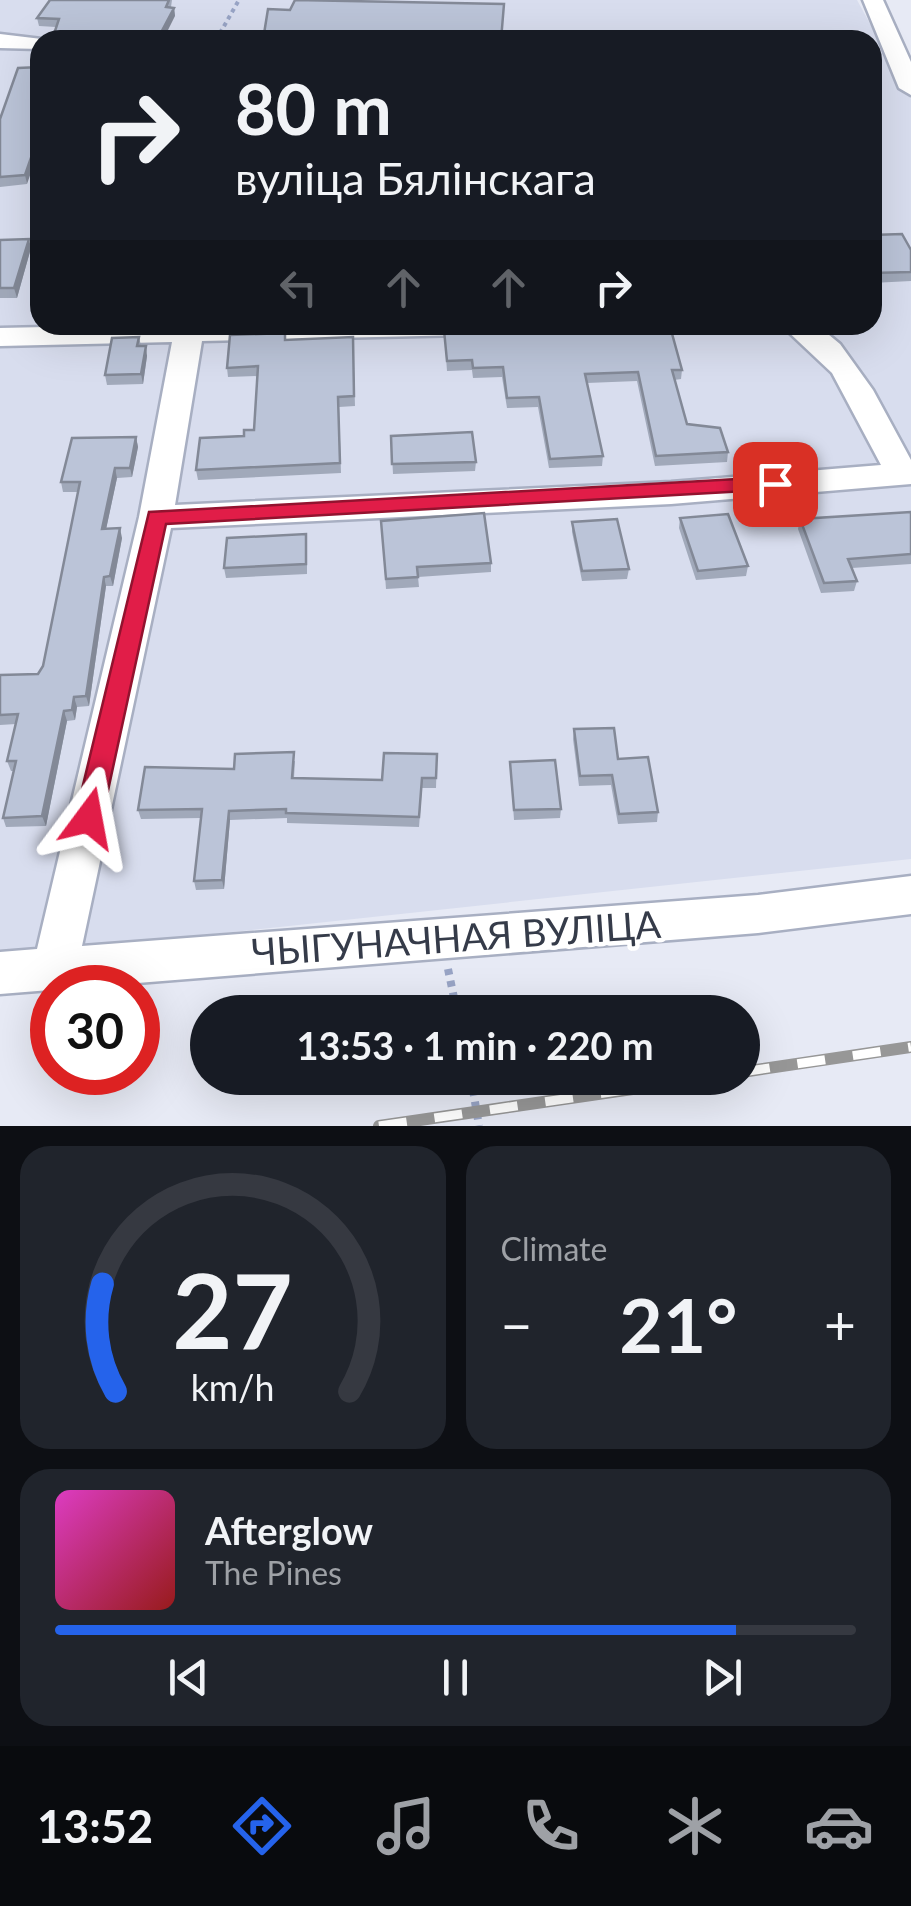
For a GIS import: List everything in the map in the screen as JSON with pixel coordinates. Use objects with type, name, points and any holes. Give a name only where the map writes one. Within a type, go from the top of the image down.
[{"type":"street","points":[[873,0],[906,80]]},
{"type":"street","points":[[2,48],[30,44]]},
{"type":"street","points":[[0,337],[47,335]]},
{"type":"street","points":[[56,965],[156,517],[188,335]]},
{"type":"street","points":[[156,517],[671,493],[906,473],[834,356],[816,335]]},
{"type":"street","name":"ЧЫГУНАЧНАЯ ВУЛІЦА","points":[[94,965],[758,914],[911,895]]},
{"type":"street","name":"ЧЫГУНАЧНАЯ ВУЛІЦА","points":[[0,973],[30,970]]},
{"type":"path","points":[[222,30],[239,0]]},
{"type":"path","points":[[473,1095],[479,1126]]},
{"type":"shaded area","points":[[0,0],[857,0],[873,30],[30,30],[30,335],[882,335],[882,46],[911,99],[911,859],[0,957]]},
{"type":"building","points":[[50,0],[169,0],[166,7],[174,8],[162,30],[55,30],[59,19],[37,18]]},
{"type":"building","points":[[295,0],[504,4],[502,30],[265,30],[268,9],[290,10]]},
{"type":"building","points":[[30,67],[30,161],[25,175],[0,177],[0,119],[18,68]]},
{"type":"building","points":[[902,234],[911,250],[911,272],[882,273],[882,235]]},
{"type":"building","points":[[29,239],[14,288],[0,288],[0,240]]},
{"type":"building","points":[[230,335],[285,335],[285,340],[353,337],[354,396],[338,397],[340,463],[196,470],[200,438],[244,436],[244,430],[254,430],[258,366],[227,368]]},
{"type":"building","points":[[444,335],[672,335],[682,370],[672,370],[687,424],[720,428],[728,452],[656,456],[638,372],[585,374],[603,456],[550,459],[539,397],[507,398],[503,367],[473,368],[472,360],[447,361]]},
{"type":"building","points":[[139,337],[137,346],[146,346],[141,374],[105,375],[112,338]]},
{"type":"building","points":[[472,432],[476,462],[392,464],[391,436]]},
{"type":"building","points":[[136,437],[130,468],[115,468],[102,529],[120,528],[110,576],[104,577],[86,696],[74,697],[72,710],[64,711],[42,816],[3,818],[16,761],[7,761],[18,714],[0,715],[0,675],[38,674],[43,666],[80,482],[61,482],[72,438]]},
{"type":"building","points":[[911,512],[911,554],[848,559],[857,581],[824,583],[800,519]]},
{"type":"building","points":[[484,513],[491,563],[417,567],[418,577],[386,579],[381,521]]},
{"type":"building","points":[[728,514],[748,566],[698,571],[680,518]]},
{"type":"building","points":[[617,519],[629,569],[582,571],[572,522]]},
{"type":"building","points":[[306,534],[306,564],[224,568],[227,538]]},
{"type":"building","points":[[614,728],[618,759],[648,757],[658,812],[619,814],[612,775],[580,776],[574,729]]},
{"type":"building","points":[[294,752],[292,778],[382,780],[384,753],[437,754],[436,778],[422,778],[419,817],[286,813],[286,809],[229,811],[222,880],[194,881],[202,809],[138,810],[145,767],[234,769],[235,754]]},
{"type":"building","points":[[555,760],[561,809],[514,810],[510,762]]},
{"type":"railway","points":[[760,1069],[911,1047]]},
{"type":"railway","points":[[379,1126],[591,1095]]},
{"type":"route","points":[[89,818],[156,517],[671,493],[775,484]]}]
